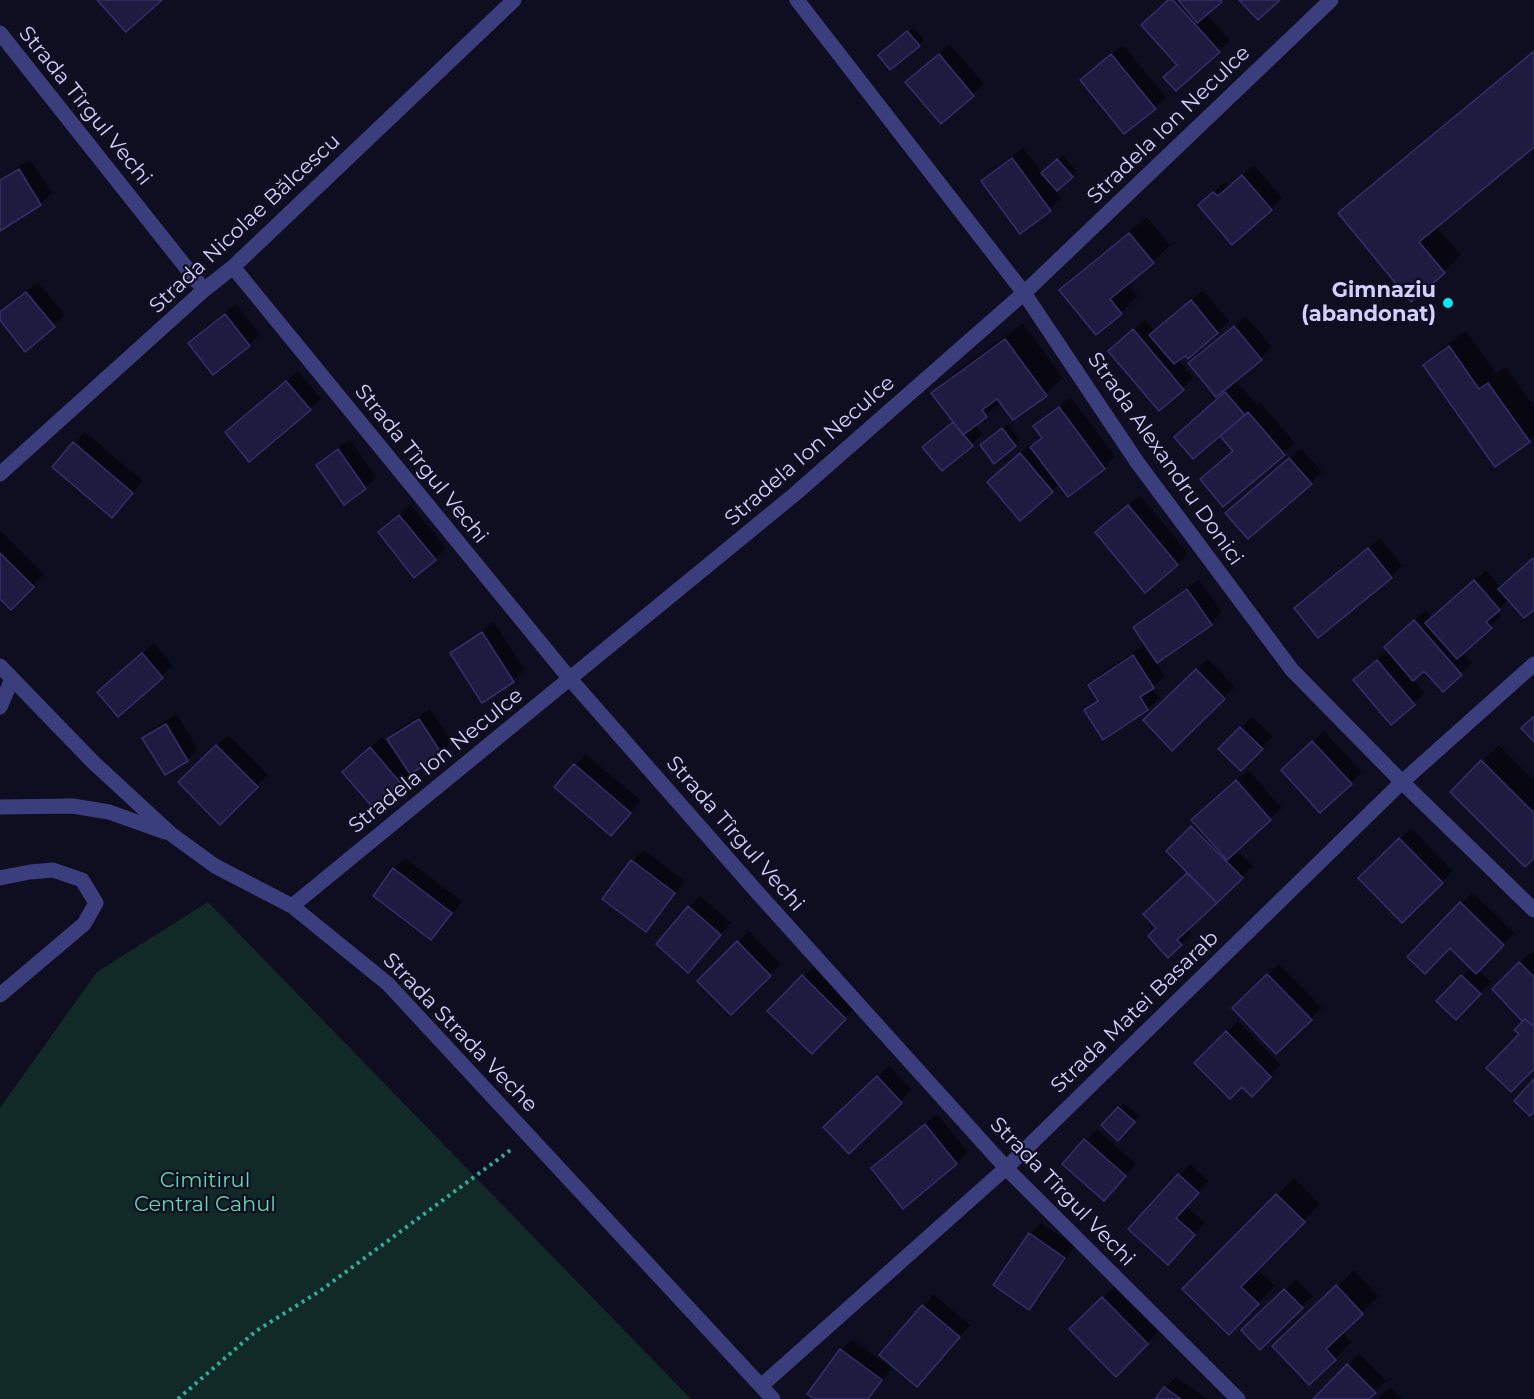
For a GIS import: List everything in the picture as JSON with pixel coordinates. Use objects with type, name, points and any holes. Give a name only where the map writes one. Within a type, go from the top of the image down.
[{"type":"street","name":"Strada Nicolae Bălcescu","points":[[0,474],[204,290],[233,267],[514,0]]},
{"type":"street","name":"Strada Alexandru Donici","points":[[797,0],[1024,293],[1137,462],[1292,670],[1402,782],[1534,910]]},
{"type":"street","name":"Stradela Ion Neculce","points":[[292,906],[795,494],[1024,293],[1331,0]]},
{"type":"street","name":"Strada Tîrgul Vechi","points":[[0,33],[204,290]]},
{"type":"street","name":"Strada Tîrgul Vechi","points":[[233,267],[570,679],[757,892],[1006,1168],[1238,1399]]},
{"type":"street","name":"Strada Matei Basarab","points":[[761,1386],[1006,1168],[1402,782],[1534,664]]},
{"type":"street","name":"Strada Strada Veche","points":[[0,666],[93,762],[171,834],[215,866],[292,906],[388,984],[773,1399]]},
{"type":"street","points":[[0,707],[12,680]]},
{"type":"street","points":[[0,807],[73,806],[100,810],[171,834]]},
{"type":"street","points":[[0,878],[53,870],[82,880],[96,903],[84,924],[0,995]]},
{"type":"path","points":[[178,1399],[255,1331],[320,1291],[530,1136]]},
{"type":"green space","name":"Cimitirul Central Cahul","points":[[208,902],[691,1399],[0,1399],[0,1108],[97,972]]},
{"type":"building","points":[[97,0],[162,0],[126,32]]},
{"type":"building","points":[[1168,0],[1173,0],[1220,52],[1176,91],[1163,77],[1177,65],[1141,25]]},
{"type":"building","points":[[1178,0],[1221,0],[1222,2],[1197,23]]},
{"type":"building","points":[[1239,0],[1280,0],[1258,20]]},
{"type":"building","points":[[907,31],[920,46],[890,70],[878,55]]},
{"type":"building","points":[[1534,51],[1534,147],[1419,242],[1445,273],[1411,302],[1338,213]]},
{"type":"building","points":[[939,54],[974,96],[941,124],[905,82]]},
{"type":"building","points":[[1111,54],[1156,109],[1124,134],[1080,80]]},
{"type":"building","points":[[1012,158],[1051,211],[1020,234],[981,181]]},
{"type":"building","points":[[1057,159],[1073,177],[1057,191],[1041,173]]},
{"type":"building","points":[[19,169],[41,205],[0,231],[0,180]]},
{"type":"building","points":[[1242,175],[1272,210],[1232,245],[1198,205],[1213,192],[1218,196]]},
{"type":"building","points":[[1129,233],[1154,263],[1110,299],[1122,314],[1096,335],[1059,290]]},
{"type":"building","points":[[26,292],[55,327],[25,352],[0,320],[0,312]]},
{"type":"building","points":[[1191,300],[1218,333],[1188,359],[1185,356],[1174,364],[1149,335]]},
{"type":"building","points":[[225,314],[250,346],[213,375],[188,343]]},
{"type":"building","points":[[1234,326],[1262,360],[1216,397],[1188,363]]},
{"type":"building","points":[[1133,329],[1184,390],[1159,411],[1108,351]]},
{"type":"building","points":[[1005,339],[1047,396],[1013,420],[997,399],[982,410],[987,417],[963,435],[931,393]]},
{"type":"building","points":[[1449,346],[1479,389],[1488,383],[1530,442],[1495,467],[1423,365]]},
{"type":"building","points":[[286,381],[311,410],[249,462],[225,432]]},
{"type":"building","points":[[1225,392],[1245,415],[1193,459],[1174,437]]},
{"type":"building","points":[[1059,407],[1105,469],[1068,497],[1030,447],[1042,438],[1033,426]]},
{"type":"building","points":[[1248,412],[1285,455],[1223,507],[1200,479],[1233,451],[1220,436]]},
{"type":"building","points":[[953,422],[973,446],[942,471],[922,447]]},
{"type":"building","points":[[1002,428],[1016,446],[994,464],[980,445]]},
{"type":"building","points":[[73,442],[133,493],[112,518],[52,467]]},
{"type":"building","points":[[338,449],[366,489],[344,505],[316,465]]},
{"type":"building","points":[[1020,453],[1053,492],[1020,521],[987,482]]},
{"type":"building","points":[[1289,458],[1312,484],[1248,539],[1225,513]]},
{"type":"building","points":[[1128,505],[1178,565],[1145,593],[1095,532]]},
{"type":"building","points":[[399,515],[436,560],[414,578],[378,532]]},
{"type":"building","points":[[1368,548],[1392,578],[1318,638],[1294,608]]},
{"type":"building","points":[[0,553],[34,587],[11,610],[0,599]]},
{"type":"building","points":[[1533,558],[1534,610],[1524,618],[1498,589]]},
{"type":"building","points":[[1474,580],[1500,610],[1486,622],[1492,628],[1457,659],[1425,623]]},
{"type":"building","points":[[1187,589],[1212,625],[1157,663],[1133,627]]},
{"type":"building","points":[[1414,620],[1462,675],[1443,692],[1424,671],[1413,681],[1384,647]]},
{"type":"building","points":[[482,632],[514,682],[482,703],[450,653]]},
{"type":"building","points":[[142,653],[163,678],[118,717],[97,692]]},
{"type":"building","points":[[1133,655],[1154,688],[1140,697],[1148,710],[1103,740],[1084,710],[1098,701],[1088,685]]},
{"type":"building","points":[[1377,660],[1415,705],[1391,725],[1353,680]]},
{"type":"building","points":[[1196,669],[1225,699],[1172,751],[1143,720]]},
{"type":"building","points":[[1534,716],[1534,742],[1521,728]]},
{"type":"building","points":[[419,719],[442,754],[410,774],[387,739]]},
{"type":"building","points":[[166,724],[188,761],[165,775],[142,738]]},
{"type":"building","points":[[1240,727],[1263,749],[1241,771],[1218,749]]},
{"type":"building","points":[[1312,741],[1352,784],[1320,813],[1281,770]]},
{"type":"building","points":[[216,745],[258,787],[220,825],[178,782]]},
{"type":"building","points":[[370,747],[403,786],[375,810],[342,772]]},
{"type":"building","points":[[1481,760],[1534,813],[1534,858],[1525,867],[1450,792]]},
{"type":"building","points":[[574,764],[631,813],[611,836],[554,787]]},
{"type":"building","points":[[1236,780],[1271,820],[1227,860],[1191,820]]},
{"type":"building","points":[[1191,826],[1243,878],[1217,903],[1166,851]]},
{"type":"building","points":[[1399,838],[1443,883],[1402,923],[1358,878]]},
{"type":"building","points":[[631,860],[675,893],[646,932],[602,899]]},
{"type":"building","points":[[393,868],[452,913],[431,940],[373,896]]},
{"type":"building","points":[[1187,873],[1217,903],[1177,940],[1182,945],[1168,958],[1148,936],[1156,928],[1143,914]]},
{"type":"building","points":[[1460,902],[1504,945],[1476,974],[1450,948],[1425,974],[1407,957]]},
{"type":"building","points":[[688,906],[721,935],[688,973],[656,944]]},
{"type":"building","points":[[737,941],[771,976],[731,1015],[697,981]]},
{"type":"building","points":[[1519,962],[1534,977],[1534,1027],[1525,1019],[1522,1021],[1492,989]]},
{"type":"building","points":[[1267,974],[1312,1020],[1276,1054],[1232,1008]]},
{"type":"building","points":[[802,975],[846,1019],[812,1054],[767,1011]]},
{"type":"building","points":[[1461,975],[1481,994],[1456,1020],[1436,1001]]},
{"type":"building","points":[[1525,1019],[1534,1027],[1534,1069],[1511,1092],[1486,1068],[1519,1034],[1514,1030]]},
{"type":"building","points":[[1226,1031],[1271,1077],[1252,1097],[1242,1087],[1230,1099],[1194,1063]]},
{"type":"building","points":[[877,1076],[902,1103],[849,1154],[823,1127]]},
{"type":"building","points":[[1534,1079],[1534,1112],[1530,1116],[1514,1101]]},
{"type":"building","points":[[1118,1107],[1135,1122],[1118,1141],[1101,1125]]},
{"type":"building","points":[[925,1124],[957,1164],[903,1209],[871,1168]]},
{"type":"building","points":[[1084,1139],[1126,1176],[1104,1201],[1062,1164]]},
{"type":"building","points":[[1178,1174],[1199,1193],[1176,1218],[1195,1235],[1168,1265],[1128,1229]]},
{"type":"building","points":[[1276,1194],[1305,1222],[1241,1287],[1259,1304],[1229,1335],[1182,1289]]},
{"type":"building","points":[[1029,1233],[1065,1258],[1029,1310],[993,1285]]},
{"type":"building","points":[[1336,1285],[1363,1314],[1326,1349],[1336,1360],[1309,1385],[1272,1346]]},
{"type":"building","points":[[1284,1289],[1303,1308],[1260,1350],[1241,1330]]},
{"type":"building","points":[[1102,1297],[1148,1344],[1116,1377],[1069,1329]]},
{"type":"building","points":[[922,1305],[960,1337],[917,1387],[879,1355]]},
{"type":"building","points":[[840,1349],[882,1380],[868,1399],[814,1399],[807,1394]]},
{"type":"building","points":[[1347,1364],[1376,1393],[1369,1399],[1313,1399]]},
{"type":"building","points":[[1164,1387],[1181,1399],[1155,1399]]},
{"type":"place","name":"Gimnaziu (abandonat)","points":[[1448,303]]}]
